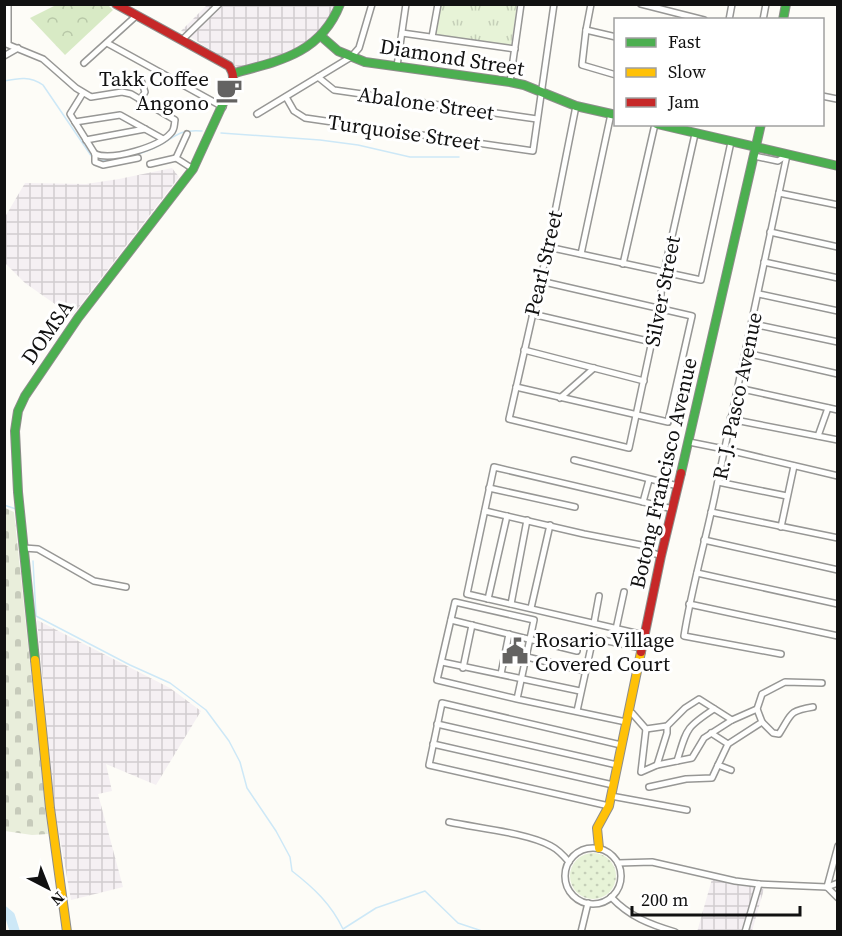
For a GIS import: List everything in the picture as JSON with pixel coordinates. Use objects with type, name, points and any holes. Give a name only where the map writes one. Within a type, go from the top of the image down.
[{"type":"street","points":[[8,4],[6,44],[43,58],[83,93],[91,97],[122,92],[175,120],[174,130],[154,146],[105,157],[95,154]]},
{"type":"street","points":[[116,4],[229,66],[234,74],[280,60],[322,37],[331,26],[340,4]]},
{"type":"street","points":[[182,40],[219,4]]},
{"type":"street","points":[[256,114],[351,57],[359,48],[372,4]]},
{"type":"street","points":[[397,66],[406,4]]},
{"type":"street","points":[[432,37],[438,4]]},
{"type":"street","points":[[510,82],[521,4]]},
{"type":"street","points":[[537,119],[554,4]]},
{"type":"street","points":[[591,4],[582,65],[614,75]]},
{"type":"street","points":[[641,4],[696,18]]},
{"type":"street","points":[[84,63],[136,16]]},
{"type":"street","points":[[586,30],[614,37]]},
{"type":"street","points":[[402,33],[515,49]]},
{"type":"street","name":"Diamond Street","points":[[322,37],[338,51],[365,62],[510,82],[576,106],[613,114]]},
{"type":"street","points":[[107,43],[223,107]]},
{"type":"street","points":[[4,56],[18,48]]},
{"type":"street","name":"DOMSA","points":[[67,932],[49,798],[24,548],[15,431],[21,404],[78,318],[193,169],[233,86],[234,74]]},
{"type":"street","name":"Abalone Street","points":[[318,77],[334,90],[537,119]]},
{"type":"street","points":[[140,100],[145,92],[141,80]]},
{"type":"street","points":[[83,93],[70,114],[95,154],[95,162],[102,165],[138,158]]},
{"type":"street","name":"Turquoise Street","points":[[286,97],[294,111],[305,118],[532,150],[537,119]]},
{"type":"street","name":"Pearl Street","points":[[576,106],[548,247],[509,419],[629,448]]},
{"type":"street","points":[[581,254],[613,114]]},
{"type":"street","points":[[75,123],[120,115],[164,139]]},
{"type":"street","points":[[623,264],[656,126]]},
{"type":"street","points":[[664,126],[731,142],[755,152],[787,155],[837,166]]},
{"type":"street","name":"Botong Francisco Avenue","points":[[599,848],[597,828],[609,806],[626,722],[631,711],[641,648],[661,556],[761,126]]},
{"type":"street","points":[[86,140],[145,129]]},
{"type":"street","points":[[176,158],[187,134]]},
{"type":"street","name":"Silver Street","points":[[629,448],[659,309],[664,272],[695,134]]},
{"type":"street","points":[[548,247],[701,280],[731,142]]},
{"type":"street","name":"R. J. Pasco Avenue","points":[[781,654],[684,636],[689,604],[753,324],[787,155]]},
{"type":"street","points":[[150,164],[176,158],[193,169]]},
{"type":"street","points":[[779,193],[837,205]]},
{"type":"street","points":[[770,232],[837,247]]},
{"type":"street","points":[[764,262],[837,278]]},
{"type":"street","points":[[516,387],[668,422],[692,316],[540,281]]},
{"type":"street","points":[[759,294],[837,311]]},
{"type":"street","points":[[532,314],[652,342]]},
{"type":"street","points":[[753,324],[837,342]]},
{"type":"street","points":[[524,350],[644,381]]},
{"type":"street","points":[[746,354],[837,374]]},
{"type":"street","points":[[560,398],[594,368]]},
{"type":"street","points":[[738,388],[837,410]]},
{"type":"street","points":[[818,436],[828,408]]},
{"type":"street","points":[[730,419],[837,440]]},
{"type":"street","points":[[689,442],[837,476]]},
{"type":"street","points":[[574,460],[678,486]]},
{"type":"street","points":[[781,527],[794,466]]},
{"type":"street","points":[[644,635],[467,594],[489,488],[494,467],[673,509]]},
{"type":"street","points":[[643,502],[649,480]]},
{"type":"street","points":[[718,482],[788,496]]},
{"type":"street","points":[[489,488],[575,507]]},
{"type":"street","points":[[485,511],[641,545],[648,551],[661,556]]},
{"type":"street","points":[[711,512],[837,538]]},
{"type":"street","points":[[488,599],[507,516]]},
{"type":"street","points":[[511,604],[527,520]]},
{"type":"street","points":[[531,608],[550,525]]},
{"type":"street","points":[[704,540],[837,570]]},
{"type":"street","points":[[24,548],[38,549],[94,581],[126,587]]},
{"type":"street","points":[[697,573],[837,604]]},
{"type":"street","points":[[616,629],[624,592]]},
{"type":"street","points":[[594,623],[599,596]]},
{"type":"street","points":[[517,699],[534,620],[455,602],[437,680],[517,699],[626,722]]},
{"type":"street","points":[[689,604],[837,636]]},
{"type":"street","points":[[451,620],[577,651]]},
{"type":"street","points":[[463,668],[472,625]]},
{"type":"street","points":[[501,674],[509,634]]},
{"type":"street","points":[[576,711],[593,638],[641,648]]},
{"type":"street","points":[[527,657],[585,671]]},
{"type":"street","points":[[442,662],[580,691]]},
{"type":"street","points":[[813,707],[796,710],[779,734],[773,733],[762,722],[757,709],[762,694],[785,682],[822,683]]},
{"type":"street","points":[[646,729],[667,726],[685,708],[699,699],[732,720]]},
{"type":"street","points":[[609,806],[429,765],[433,744],[442,704],[621,745]]},
{"type":"street","points":[[677,761],[687,730],[693,723],[714,709]]},
{"type":"street","points":[[631,711],[646,729],[641,772],[657,765],[692,758],[704,738],[732,720],[757,709]]},
{"type":"street","points":[[649,786],[686,779],[712,778],[728,744],[762,722]]},
{"type":"street","points":[[437,724],[617,765]]},
{"type":"street","points":[[657,765],[668,733],[667,726]]},
{"type":"street","points":[[711,733],[728,744]]},
{"type":"street","points":[[433,744],[613,785]]},
{"type":"street","points":[[718,765],[731,770]]},
{"type":"street","points":[[611,796],[687,810]]},
{"type":"street","points":[[449,822],[551,845],[569,862]]},
{"type":"street","points":[[827,887],[837,846]]},
{"type":"street","points":[[589,848],[599,848],[609,852],[618,863],[621,876],[619,887],[611,897],[601,903],[588,903],[578,899],[568,888],[565,875],[569,862],[579,852],[589,848]]},
{"type":"street","points":[[618,863],[652,862],[759,885],[827,887],[837,883]]},
{"type":"street","points":[[745,932],[759,885]]},
{"type":"street","points":[[827,887],[837,898]]},
{"type":"street","points":[[611,897],[624,910],[640,920],[675,932]]},
{"type":"street","points":[[581,932],[588,903]]},
{"type":"shaded area","points":[[204,5],[337,5],[324,31],[309,42],[276,59],[239,68],[181,31],[206,6]]},
{"type":"shaded area","points":[[172,168],[179,177],[72,316],[25,283],[5,263],[5,217],[25,183],[86,184]]},
{"type":"shaded area","points":[[37,620],[170,688],[201,711],[156,785],[106,764],[112,791],[98,794],[123,887],[71,900],[55,810]]},
{"type":"shaded area","points":[[712,879],[764,889],[752,931],[697,932]]},
{"type":"green space","points":[[56,5],[108,5],[113,10],[65,55],[30,18]]},
{"type":"green space","points":[[440,5],[517,5],[511,46],[435,36]]},
{"type":"green space","points":[[5,508],[14,512],[48,834],[32,835],[5,831]]},
{"type":"green space","points":[[593,853],[609,860],[616,876],[609,892],[593,899],[577,892],[570,876],[577,860]]},
{"type":"waterway","points":[[4,81],[24,78],[43,85],[92,157]]},
{"type":"waterway","points":[[97,160],[119,159],[134,155],[161,145],[180,133],[202,131]]},
{"type":"waterway","points":[[221,133],[320,140],[358,145],[410,157],[459,157]]},
{"type":"waterway","points":[[4,505],[16,509]]},
{"type":"waterway","points":[[33,561],[36,616],[170,683],[206,710],[229,741],[240,762],[247,788],[276,831],[290,857],[292,871],[321,897],[343,929],[376,908],[425,891],[458,923],[485,932]]},
{"type":"waterway","points":[[4,911],[10,916],[15,932]]},
{"type":"traffic: fast","points":[[234,73],[283,59],[310,44],[332,21],[340,4]]},
{"type":"traffic: fast","points":[[783,18],[786,4]]},
{"type":"traffic: fast","points":[[322,37],[338,51],[365,62],[510,82],[524,85],[576,106],[614,115]]},
{"type":"traffic: fast","points":[[35,660],[18,492],[15,431],[18,411],[25,396],[78,318],[193,169],[226,97]]},
{"type":"traffic: fast","points":[[666,126],[838,166]]},
{"type":"traffic: fast","points":[[681,473],[761,126]]},
{"type":"traffic: slow","points":[[599,848],[597,828],[609,806],[641,652]]},
{"type":"traffic: slow","points":[[35,660],[50,808],[67,932]]},
{"type":"traffic: jam","points":[[116,4],[229,66],[233,78],[226,97]]},
{"type":"traffic: jam","points":[[641,652],[681,473]]},
{"type":"place","name":"Takk Coffee Angono","points":[[229,90]]},
{"type":"place","name":"Rosario Village Covered Court","points":[[515,651]]}]
